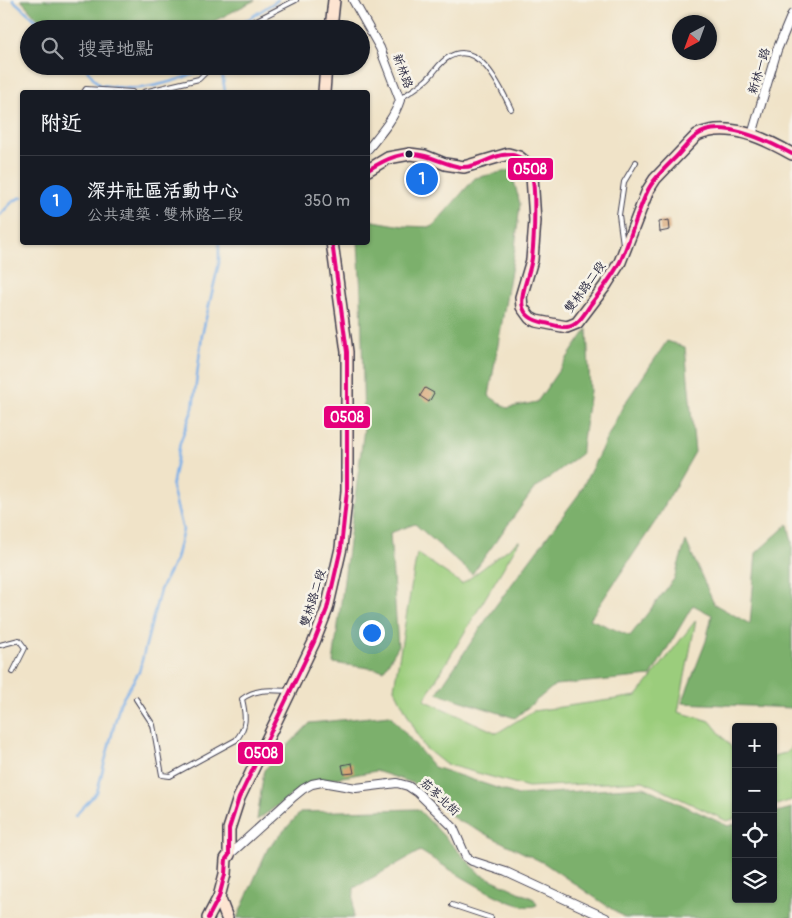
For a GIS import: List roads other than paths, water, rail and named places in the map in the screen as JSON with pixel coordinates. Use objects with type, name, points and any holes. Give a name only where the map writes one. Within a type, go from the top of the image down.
[{"type":"street","points":[[331,20],[334,0]]},
{"type":"street","name":"新林路","points":[[353,0],[364,20]]},
{"type":"street","name":"新林一路","points":[[752,136],[776,50],[792,14]]},
{"type":"street","name":"新林路","points":[[370,30],[380,48],[400,100],[386,127],[370,147]]},
{"type":"street","points":[[324,90],[325,75]]},
{"type":"street","name":"雙林路二段","points":[[370,169],[388,158],[410,154],[425,156],[445,164],[464,167],[508,154],[519,157],[524,161],[530,168],[532,176],[535,221],[532,260],[521,302],[524,311],[536,321],[566,327],[577,323],[605,286],[620,262],[648,190],[655,179],[697,135],[706,131],[724,129],[770,142],[792,154]]},
{"type":"street","name":"雙林路二段","points":[[229,855],[230,829],[242,791],[314,642],[326,610],[341,548],[347,491],[347,352],[332,245]]},
{"type":"street","name":"茄苳北街","points":[[229,855],[292,798],[312,784],[322,782],[356,788],[397,783],[408,786],[417,792],[453,827],[466,857],[472,861],[506,872],[602,917]]},
{"type":"street","points":[[208,918],[219,897],[225,874],[226,859],[229,855]]},
{"type":"street","points":[[219,897],[227,918]]},
{"type":"lane","points":[[257,20],[296,0]]},
{"type":"lane","points":[[400,100],[426,81],[450,56],[463,52],[471,53],[482,62],[498,82],[511,109]]},
{"type":"lane","points":[[152,90],[199,78],[202,75]]},
{"type":"lane","points":[[85,90],[101,90]]},
{"type":"lane","points":[[624,251],[619,215],[624,182],[636,162]]},
{"type":"lane","points":[[0,645],[19,640],[24,648],[13,672]]},
{"type":"lane","points":[[136,699],[153,725],[162,776],[170,776],[236,740],[246,722],[242,700],[245,697],[262,690],[290,691]]},
{"type":"lane","points":[[452,905],[491,918]]},
{"type":"waterway","points":[[13,0],[36,20]]},
{"type":"waterway","points":[[247,20],[278,0]]},
{"type":"waterway","points":[[91,75],[99,85],[124,88],[155,86],[191,75]]},
{"type":"waterway","points":[[222,75],[225,90]]},
{"type":"waterway","points":[[0,215],[13,201],[20,198]]},
{"type":"waterway","points":[[75,816],[97,792],[120,703],[139,672],[160,590],[176,559],[183,530],[172,487],[180,443],[193,408],[202,335],[219,263],[219,245]]},
{"type":"place","name":"深井社區活動中心","points":[[422,179]]}]
